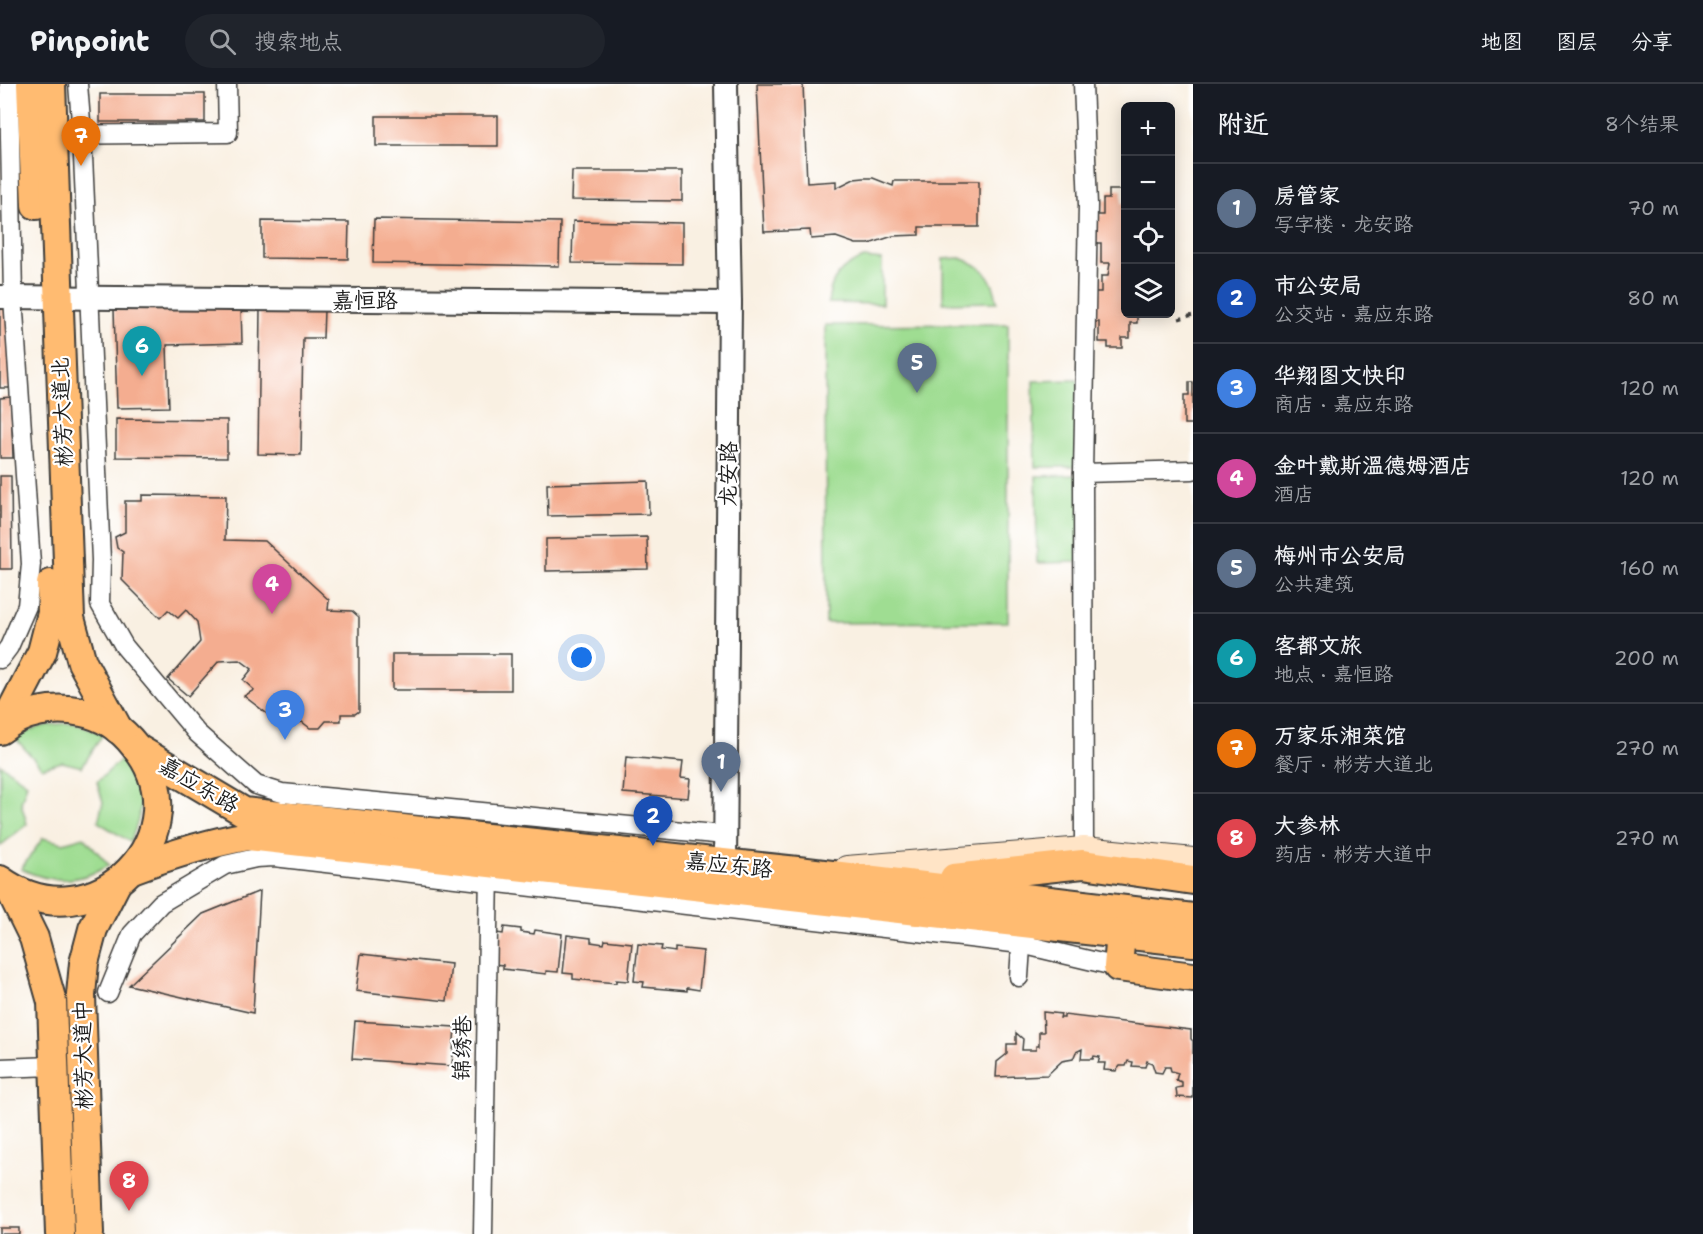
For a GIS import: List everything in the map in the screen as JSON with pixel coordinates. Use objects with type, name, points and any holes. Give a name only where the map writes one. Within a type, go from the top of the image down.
[{"type":"main road","name":"彬芳大道北","points":[[2,729],[42,652],[52,613],[28,297],[31,84]]},
{"type":"main road","name":"彬芳大道北","points":[[51,84],[53,135],[28,297],[69,618],[82,662],[128,739],[145,760],[153,778],[156,817],[151,836],[143,853],[125,876]]},
{"type":"main road","name":"嘉应东路","points":[[2,729],[27,715],[52,709],[87,713],[104,720],[128,739],[244,812],[906,884],[1124,922],[1193,942]]},
{"type":"main road","name":"嘉应东路","points":[[5,884],[25,895],[44,900],[63,901],[82,898],[101,892],[125,876],[177,852],[213,842],[248,836],[489,873],[1022,932],[1193,918]]},
{"type":"main road","points":[[807,872],[1084,850],[1193,861]]},
{"type":"main road","points":[[906,884],[1083,864],[1193,880]]},
{"type":"main road","points":[[1142,874],[1127,887],[1118,967],[1193,977]]},
{"type":"main road","name":"彬芳大道中","points":[[89,1234],[81,995],[84,963],[93,929],[125,876]]},
{"type":"main road","name":"彬芳大道中","points":[[5,884],[33,938],[52,1002],[60,1234]]},
{"type":"street","points":[[0,658],[9,647],[27,606],[31,564],[28,297],[9,84]]},
{"type":"street","points":[[78,84],[90,298],[101,560],[100,604],[124,646],[197,733],[256,785],[282,793],[725,835]]},
{"type":"street","points":[[53,135],[228,133],[227,84]]},
{"type":"street","name":"龙安路","points":[[725,865],[730,303],[726,84]]},
{"type":"street","points":[[1083,84],[1088,205],[1083,473],[1084,850]]},
{"type":"street","name":"嘉恒路","points":[[28,297],[730,303]]},
{"type":"street","points":[[1083,473],[1193,470]]},
{"type":"street","points":[[108,993],[132,934],[161,903],[225,865],[256,858],[274,857],[489,873]]},
{"type":"street","name":"锦绣巷","points":[[483,1234],[489,873]]},
{"type":"street","points":[[1019,977],[1022,932],[1118,967]]},
{"type":"street","points":[[0,1068],[54,1066]]},
{"type":"path","points":[[1179,320],[1193,315]]},
{"type":"green space","points":[[864,258],[882,260],[882,304],[828,303],[831,287],[838,274],[849,265]]},
{"type":"green space","points":[[960,258],[975,264],[986,274],[993,286],[997,302],[943,303],[943,259]]},
{"type":"green space","points":[[1008,324],[1008,622],[826,623],[825,325]]},
{"type":"green space","points":[[1078,380],[1080,467],[1035,467],[1033,381]]},
{"type":"green space","points":[[1081,475],[1083,562],[1037,563],[1036,476]]},
{"type":"green space","points":[[74,723],[103,734],[82,767],[62,762],[42,768],[15,738],[44,726]]},
{"type":"green space","points":[[126,755],[136,777],[140,798],[138,819],[130,842],[98,822],[103,802],[97,782]]},
{"type":"green space","points":[[0,764],[27,783],[21,803],[27,824],[0,846]]},
{"type":"green space","points":[[84,837],[109,865],[87,875],[66,879],[44,877],[21,869],[43,838],[63,843]]},
{"type":"building","points":[[757,84],[803,84],[807,183],[836,181],[836,188],[854,179],[864,178],[873,178],[893,186],[894,181],[979,181],[979,227],[919,227],[919,235],[893,236],[869,244],[856,244],[836,237],[811,239],[810,230],[764,232]]},
{"type":"building","points":[[100,94],[205,94],[205,122],[100,122]]},
{"type":"building","points":[[376,116],[498,116],[498,146],[376,146]]},
{"type":"building","points":[[572,171],[682,171],[682,201],[571,200]]},
{"type":"building","points":[[1109,190],[1121,190],[1121,318],[1137,318],[1137,323],[1130,323],[1130,338],[1122,338],[1122,348],[1108,348],[1108,342],[1099,342],[1099,322],[1092,322],[1093,292],[1101,292],[1101,276],[1108,276],[1110,263],[1101,263],[1101,243],[1094,243],[1095,215],[1103,215],[1103,199],[1109,199]]},
{"type":"building","points":[[374,219],[560,222],[559,266],[373,263]]},
{"type":"building","points":[[262,221],[349,222],[348,259],[262,258]]},
{"type":"building","points":[[573,221],[682,223],[682,264],[572,263]]},
{"type":"building","points":[[0,304],[11,304],[12,388],[0,388]]},
{"type":"building","points":[[241,306],[242,343],[167,345],[169,407],[117,408],[114,309]]},
{"type":"building","points":[[260,309],[324,310],[323,338],[303,338],[301,455],[258,454]]},
{"type":"building","points":[[1189,382],[1193,382],[1193,424],[1184,424],[1184,395],[1189,395]]},
{"type":"building","points":[[11,397],[13,458],[0,458],[0,398]]},
{"type":"building","points":[[116,419],[227,420],[227,458],[116,457]]},
{"type":"building","points":[[0,476],[11,476],[12,569],[0,569]]},
{"type":"building","points":[[648,481],[649,514],[548,516],[547,484]]},
{"type":"building","points":[[142,495],[226,496],[225,540],[265,541],[329,600],[328,610],[352,611],[359,617],[359,711],[355,714],[341,714],[341,721],[326,721],[320,728],[310,728],[302,722],[279,723],[244,696],[254,690],[243,680],[252,669],[240,660],[219,661],[188,696],[168,679],[200,642],[197,622],[186,610],[178,618],[168,610],[160,618],[122,580],[123,552],[117,548],[115,537],[125,532],[125,501],[142,501]]},
{"type":"building","points":[[647,537],[648,569],[546,571],[546,539]]},
{"type":"building","points":[[392,654],[511,654],[511,690],[392,690]]},
{"type":"building","points":[[626,757],[683,762],[681,778],[690,779],[688,798],[623,793]]},
{"type":"building","points":[[260,891],[253,1013],[129,985],[203,914]]},
{"type":"building","points":[[504,927],[521,929],[521,932],[534,934],[535,930],[562,934],[558,972],[546,971],[546,974],[503,969],[503,965],[493,964],[497,933],[503,934]]},
{"type":"building","points":[[567,935],[591,938],[591,942],[604,944],[605,940],[632,943],[628,981],[616,980],[616,983],[573,979],[573,974],[563,973]]},
{"type":"building","points":[[638,944],[662,946],[661,950],[675,952],[675,948],[703,951],[699,990],[643,987],[644,982],[634,981]]},
{"type":"building","points":[[361,954],[451,964],[447,1001],[356,991]]},
{"type":"building","points":[[1043,1012],[1061,1014],[1060,1018],[1064,1018],[1064,1015],[1191,1030],[1193,1098],[1177,1097],[1176,1088],[1182,1087],[1182,1082],[1176,1080],[1178,1073],[1171,1071],[1170,1067],[1165,1067],[1162,1073],[1155,1072],[1152,1063],[1147,1061],[1145,1067],[1132,1066],[1133,1062],[1128,1061],[1126,1066],[1120,1066],[1116,1071],[1104,1070],[1105,1063],[1098,1063],[1100,1057],[1081,1059],[1082,1049],[1076,1052],[1073,1059],[1062,1061],[1047,1075],[996,1077],[997,1062],[1007,1054],[1007,1044],[1016,1044],[1016,1033],[1023,1039],[1022,1050],[1036,1050],[1036,1046],[1039,1046],[1039,1032],[1044,1032]]},
{"type":"building","points":[[355,1021],[455,1027],[452,1066],[352,1059]]},
{"type":"building","points":[[0,1228],[19,1228],[19,1234],[0,1234]]},
{"type":"place","name":"万家乐湘菜馆","points":[[81,166]]},
{"type":"place","name":"客都文旅","points":[[142,376]]},
{"type":"place","name":"梅州市公安局","points":[[917,393]]},
{"type":"place","name":"金叶戴斯温德姆酒店","points":[[272,614]]},
{"type":"place","name":"华翔图文快印","points":[[285,740]]},
{"type":"place","name":"房管家","points":[[721,792]]},
{"type":"place","name":"市公安局","points":[[653,846]]},
{"type":"place","name":"大参林","points":[[129,1211]]}]
